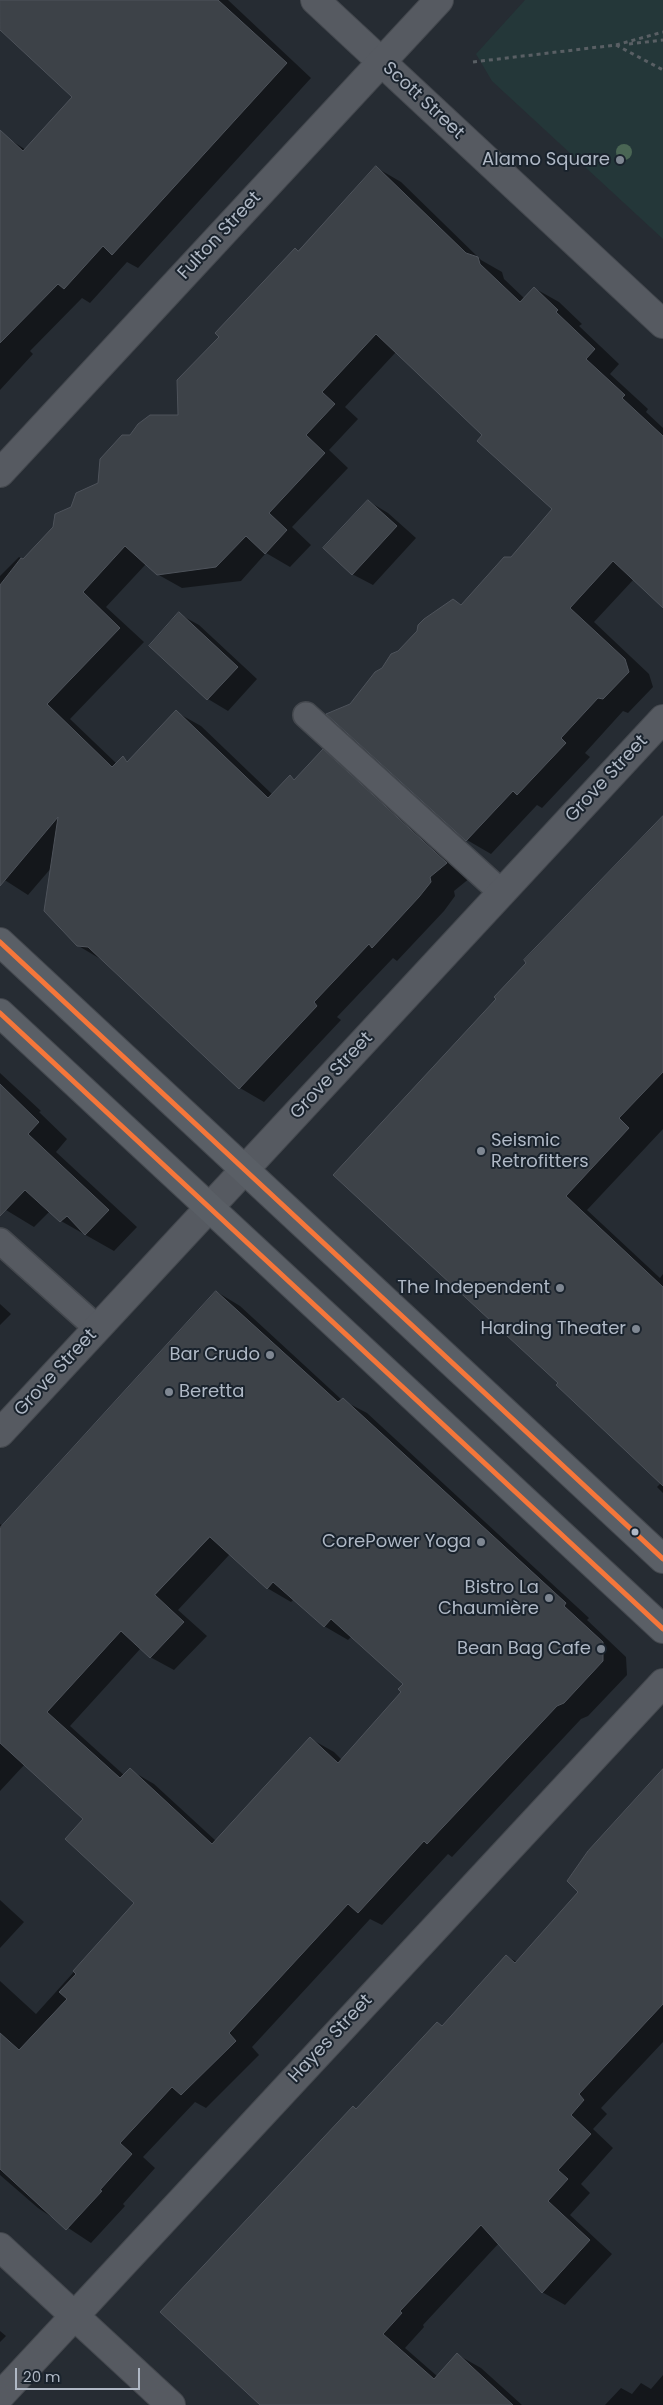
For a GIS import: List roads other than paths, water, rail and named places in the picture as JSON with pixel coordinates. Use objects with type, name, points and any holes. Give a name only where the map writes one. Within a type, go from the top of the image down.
[{"type":"main road","points":[[0,942],[663,1559]]},
{"type":"main road","points":[[0,1013],[663,1629]]},
{"type":"street","name":"Scott Street","points":[[315,0],[663,324]]},
{"type":"street","name":"Fulton Street","points":[[0,473],[440,0]]},
{"type":"street","name":"Grove Street","points":[[0,1433],[663,719]]},
{"type":"street","name":"Hayes Street","points":[[0,2396],[663,1683]]},
{"type":"street","points":[[0,2246],[171,2405]]},
{"type":"lane","points":[[306,715],[502,892]]},
{"type":"lane","points":[[0,1241],[97,1328]]},
{"type":"place","name":"Alamo Square","points":[[620,160]]},
{"type":"place","name":"Seismic Retrofitters","points":[[481,1151]]},
{"type":"place","name":"The Independent","points":[[560,1288]]},
{"type":"place","name":"Harding Theater","points":[[636,1329]]},
{"type":"place","name":"Bar Crudo","points":[[270,1355]]},
{"type":"place","name":"Beretta","points":[[169,1392]]},
{"type":"place","name":"CorePower Yoga","points":[[481,1542]]},
{"type":"place","name":"Bistro La Chaumière","points":[[549,1598]]},
{"type":"place","name":"Bean Bag Cafe","points":[[601,1649]]}]
